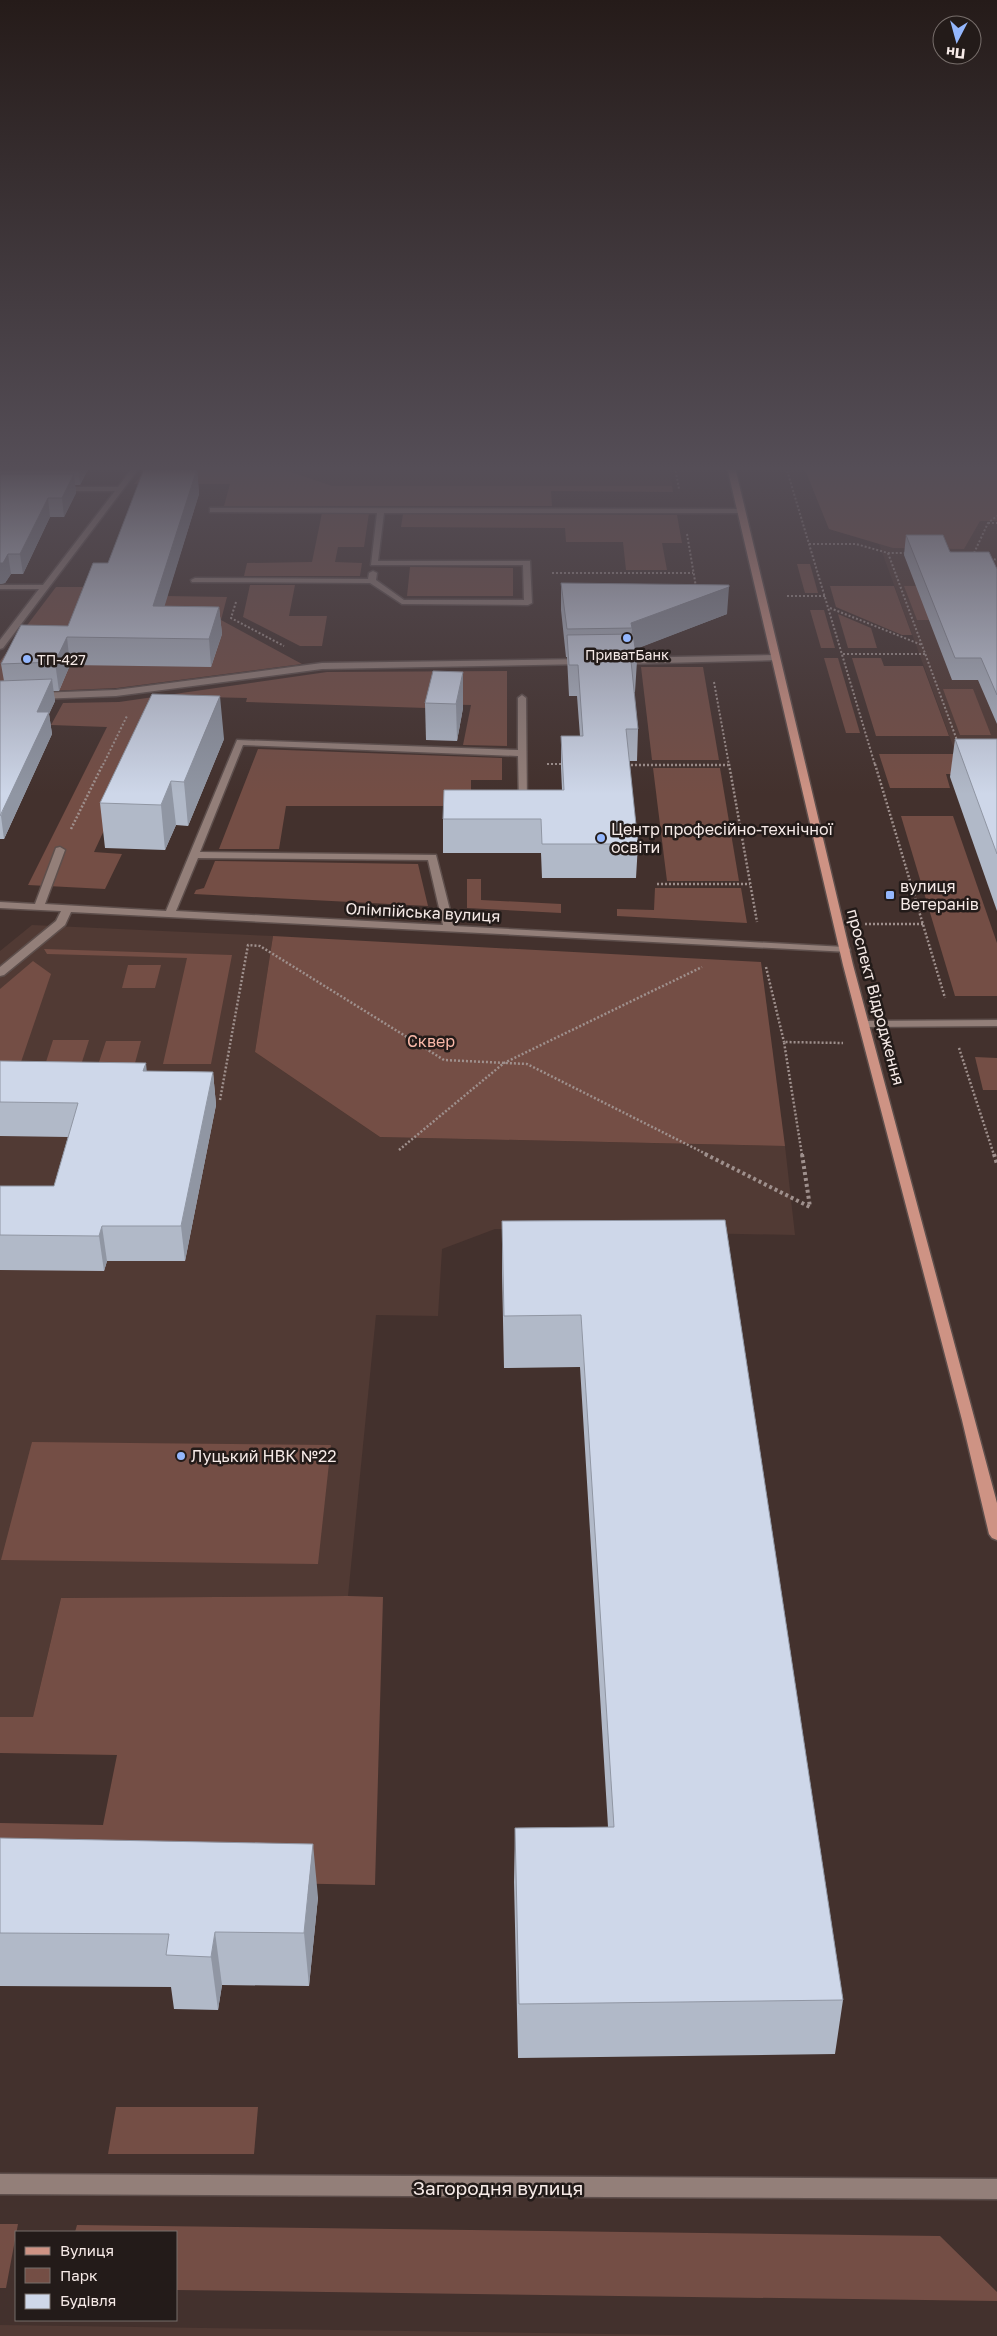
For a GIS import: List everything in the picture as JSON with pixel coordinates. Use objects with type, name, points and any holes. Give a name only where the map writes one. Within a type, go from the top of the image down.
[{"type":"main road","name":"проспект Відродження","points":[[756,576],[845,950],[997,1534]]},
{"type":"street","points":[[0,646],[53,576]]},
{"type":"street","points":[[372,576],[372,580]]},
{"type":"street","points":[[195,580],[372,580],[402,602],[528,603],[527,576]]},
{"type":"street","points":[[0,587],[45,587]]},
{"type":"street","points":[[612,661],[776,658]]},
{"type":"street","points":[[29,696],[140,690],[322,666],[592,661]]},
{"type":"street","points":[[522,698],[524,807]]},
{"type":"street","points":[[170,914],[240,742],[523,753]]},
{"type":"street","points":[[39,907],[60,850]]},
{"type":"street","points":[[194,855],[432,857],[449,929]]},
{"type":"street","name":"Олімпійська вулиця","points":[[0,905],[845,950]]},
{"type":"street","points":[[0,973],[61,923],[68,908]]},
{"type":"street","points":[[865,1024],[997,1023]]},
{"type":"street","name":"Загородня вулиця","points":[[0,2184],[997,2189]]},
{"type":"path","points":[[694,576],[696,588]]},
{"type":"path","points":[[819,576],[952,1024],[997,1164]]},
{"type":"path","points":[[896,576],[959,746]]},
{"type":"path","points":[[242,580],[231,618],[322,666]]},
{"type":"path","points":[[761,596],[826,596]]},
{"type":"path","points":[[830,608],[922,646]]},
{"type":"path","points":[[844,654],[925,654]]},
{"type":"path","points":[[220,1100],[248,945],[260,946],[444,1060],[527,1064],[810,1207],[784,1042],[762,947],[710,659]]},
{"type":"path","points":[[60,850],[140,690]]},
{"type":"path","points":[[523,764],[572,764]]},
{"type":"path","points":[[621,764],[728,765]]},
{"type":"path","points":[[656,884],[750,884]]},
{"type":"path","points":[[399,1150],[504,1063],[710,963]]},
{"type":"path","points":[[784,1042],[870,1043]]},
{"type":"shaded area","points":[[891,576],[997,576],[997,754],[956,754]]},
{"type":"shaded area","name":"Луцький НВК №22","points":[[32,925],[273,936],[255,1052],[380,1137],[785,1146],[795,1235],[495,1229],[442,1249],[438,1316],[376,1315],[348,1596],[61,1598],[33,1717],[0,1717],[0,951]]},
{"type":"shaded area","points":[[0,2325],[737,2336],[0,2336]]},
{"type":"green space","points":[[409,576],[513,576],[513,596],[407,596]]},
{"type":"green space","points":[[800,576],[813,576],[818,593],[805,593]]},
{"type":"green space","points":[[250,585],[295,585],[289,616],[327,616],[322,646],[300,646],[243,617]]},
{"type":"green space","points":[[830,586],[894,586],[912,635],[902,635],[836,607]]},
{"type":"green space","points":[[904,586],[932,586],[946,620],[917,620]]},
{"type":"green space","points":[[56,587],[90,587],[165,596],[227,597],[221,620],[302,664],[117,688],[0,693],[0,661]]},
{"type":"green space","points":[[810,610],[824,610],[835,648],[821,648]]},
{"type":"green space","points":[[838,614],[871,628],[877,648],[848,648]]},
{"type":"green space","points":[[824,658],[838,658],[860,733],[846,733]]},
{"type":"green space","points":[[852,658],[881,658],[884,666],[923,666],[949,736],[876,736]]},
{"type":"green space","points":[[641,667],[703,667],[719,760],[652,760]]},
{"type":"green space","points":[[507,671],[507,746],[463,745],[471,705],[427,704],[426,708],[246,702],[247,698],[203,697],[149,733],[94,852],[122,854],[105,889],[28,885],[107,727],[51,725],[63,703],[119,702],[327,672]]},
{"type":"green space","points":[[943,689],[973,689],[991,735],[960,735]]},
{"type":"green space","points":[[258,749],[502,758],[502,780],[471,780],[471,806],[286,806],[279,849],[219,849]]},
{"type":"green space","points":[[879,754],[997,754],[997,774],[946,774],[950,788],[890,788]]},
{"type":"green space","points":[[653,768],[720,768],[739,881],[667,881]]},
{"type":"green space","points":[[901,816],[953,816],[997,943],[997,996],[955,996]]},
{"type":"green space","points":[[215,861],[418,864],[428,906],[194,894],[196,890],[204,888]]},
{"type":"green space","points":[[467,879],[481,879],[481,900],[561,904],[561,913],[467,908]]},
{"type":"green space","points":[[655,888],[741,888],[747,923],[617,916],[617,909],[654,910]]},
{"type":"green space","name":"Сквер","points":[[273,936],[761,962],[785,1146],[380,1137],[255,1052]]},
{"type":"green space","points":[[44,949],[232,955],[211,1064],[163,1064],[187,958],[47,954]]},
{"type":"green space","points":[[33,961],[51,974],[21,1062],[0,1062],[0,989]]},
{"type":"green space","points":[[128,965],[161,965],[155,988],[122,988]]},
{"type":"green space","points":[[53,1040],[89,1040],[82,1062],[46,1062]]},
{"type":"green space","points":[[106,1041],[141,1041],[135,1063],[99,1062]]},
{"type":"green space","points":[[975,1057],[997,1058],[997,1090],[983,1090]]},
{"type":"green space","points":[[32,1442],[331,1445],[318,1564],[1,1560]]},
{"type":"green space","points":[[383,1597],[375,1885],[0,1877],[0,1823],[103,1825],[117,1755],[0,1753],[0,1717],[33,1717],[61,1598]]},
{"type":"green space","points":[[116,2107],[258,2107],[254,2154],[108,2154]]},
{"type":"green space","points":[[0,2224],[18,2224],[17,2231],[15,2231],[6,2288],[0,2288]]},
{"type":"green space","points":[[77,2225],[940,2236],[997,2292],[997,2301],[178,2290],[178,2231],[75,2231]]},
{"type":"building","points":[[88,576],[163,576],[153,606],[219,607],[209,639],[67,637],[55,662],[1,664],[21,625],[68,626]]},
{"type":"building","points":[[922,576],[997,576],[997,695],[981,658],[955,658]]},
{"type":"building","points":[[561,583],[729,585],[729,587],[631,623],[632,628],[567,629]]},
{"type":"building","points":[[633,634],[637,661],[631,661],[638,729],[626,729],[638,844],[542,844],[541,819],[443,819],[444,790],[564,790],[561,736],[583,736],[578,665],[569,665],[567,635]]},
{"type":"building","points":[[433,671],[463,672],[456,704],[425,703]]},
{"type":"building","points":[[52,679],[37,712],[49,712],[0,816],[0,681]]},
{"type":"building","points":[[152,694],[220,696],[184,782],[171,781],[161,805],[100,803]]},
{"type":"building","points":[[955,739],[997,739],[997,854]]},
{"type":"building","points":[[0,1061],[146,1063],[143,1071],[213,1072],[181,1226],[102,1226],[99,1236],[0,1235],[0,1186],[54,1186],[78,1103],[0,1102]]},
{"type":"building","points":[[725,1220],[843,2000],[519,2004],[515,1828],[614,1827],[581,1315],[504,1316],[502,1221]]},
{"type":"building","points":[[0,1838],[313,1844],[304,1933],[215,1932],[211,1957],[166,1955],[169,1934],[0,1933]]},
{"type":"place","name":"ПриватБанк","points":[[627,638]]},
{"type":"place","name":"ТП-427","points":[[27,659]]},
{"type":"place","name":"Центр професійно-технічної освіти","points":[[601,838]]},
{"type":"place","name":"вулиця Ветеранів","points":[[890,895]]},
{"type":"place","name":"Луцький НВК №22","points":[[181,1456]]}]
